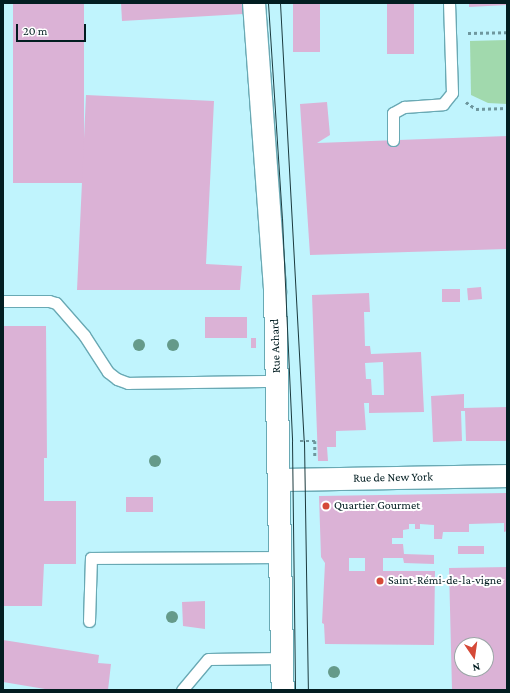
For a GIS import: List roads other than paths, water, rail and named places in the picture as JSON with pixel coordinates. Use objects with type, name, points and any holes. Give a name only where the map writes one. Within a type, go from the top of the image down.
[{"type":"street","name":"Rue Achard","points":[[254,3],[275,290],[283,690]]},
{"type":"street","name":"Rue de New York","points":[[280,480],[507,476]]},
{"type":"lane","points":[[393,140],[393,113],[404,107],[443,104],[452,93],[449,3]]},
{"type":"lane","points":[[3,301],[49,301],[56,303],[84,336],[108,372],[117,379],[128,383],[277,381]]},
{"type":"lane","points":[[89,621],[91,558],[281,557]]},
{"type":"lane","points":[[182,690],[208,659],[283,658]]},
{"type":"tram line","points":[[268,3],[282,218],[292,441],[295,690]]},
{"type":"tram line","points":[[280,3],[304,441],[308,690]]},
{"type":"place","name":"Quartier Gourmet","points":[[326,506]]},
{"type":"place","name":"Saint-Rémi-de-la-vigne","points":[[380,581]]}]
